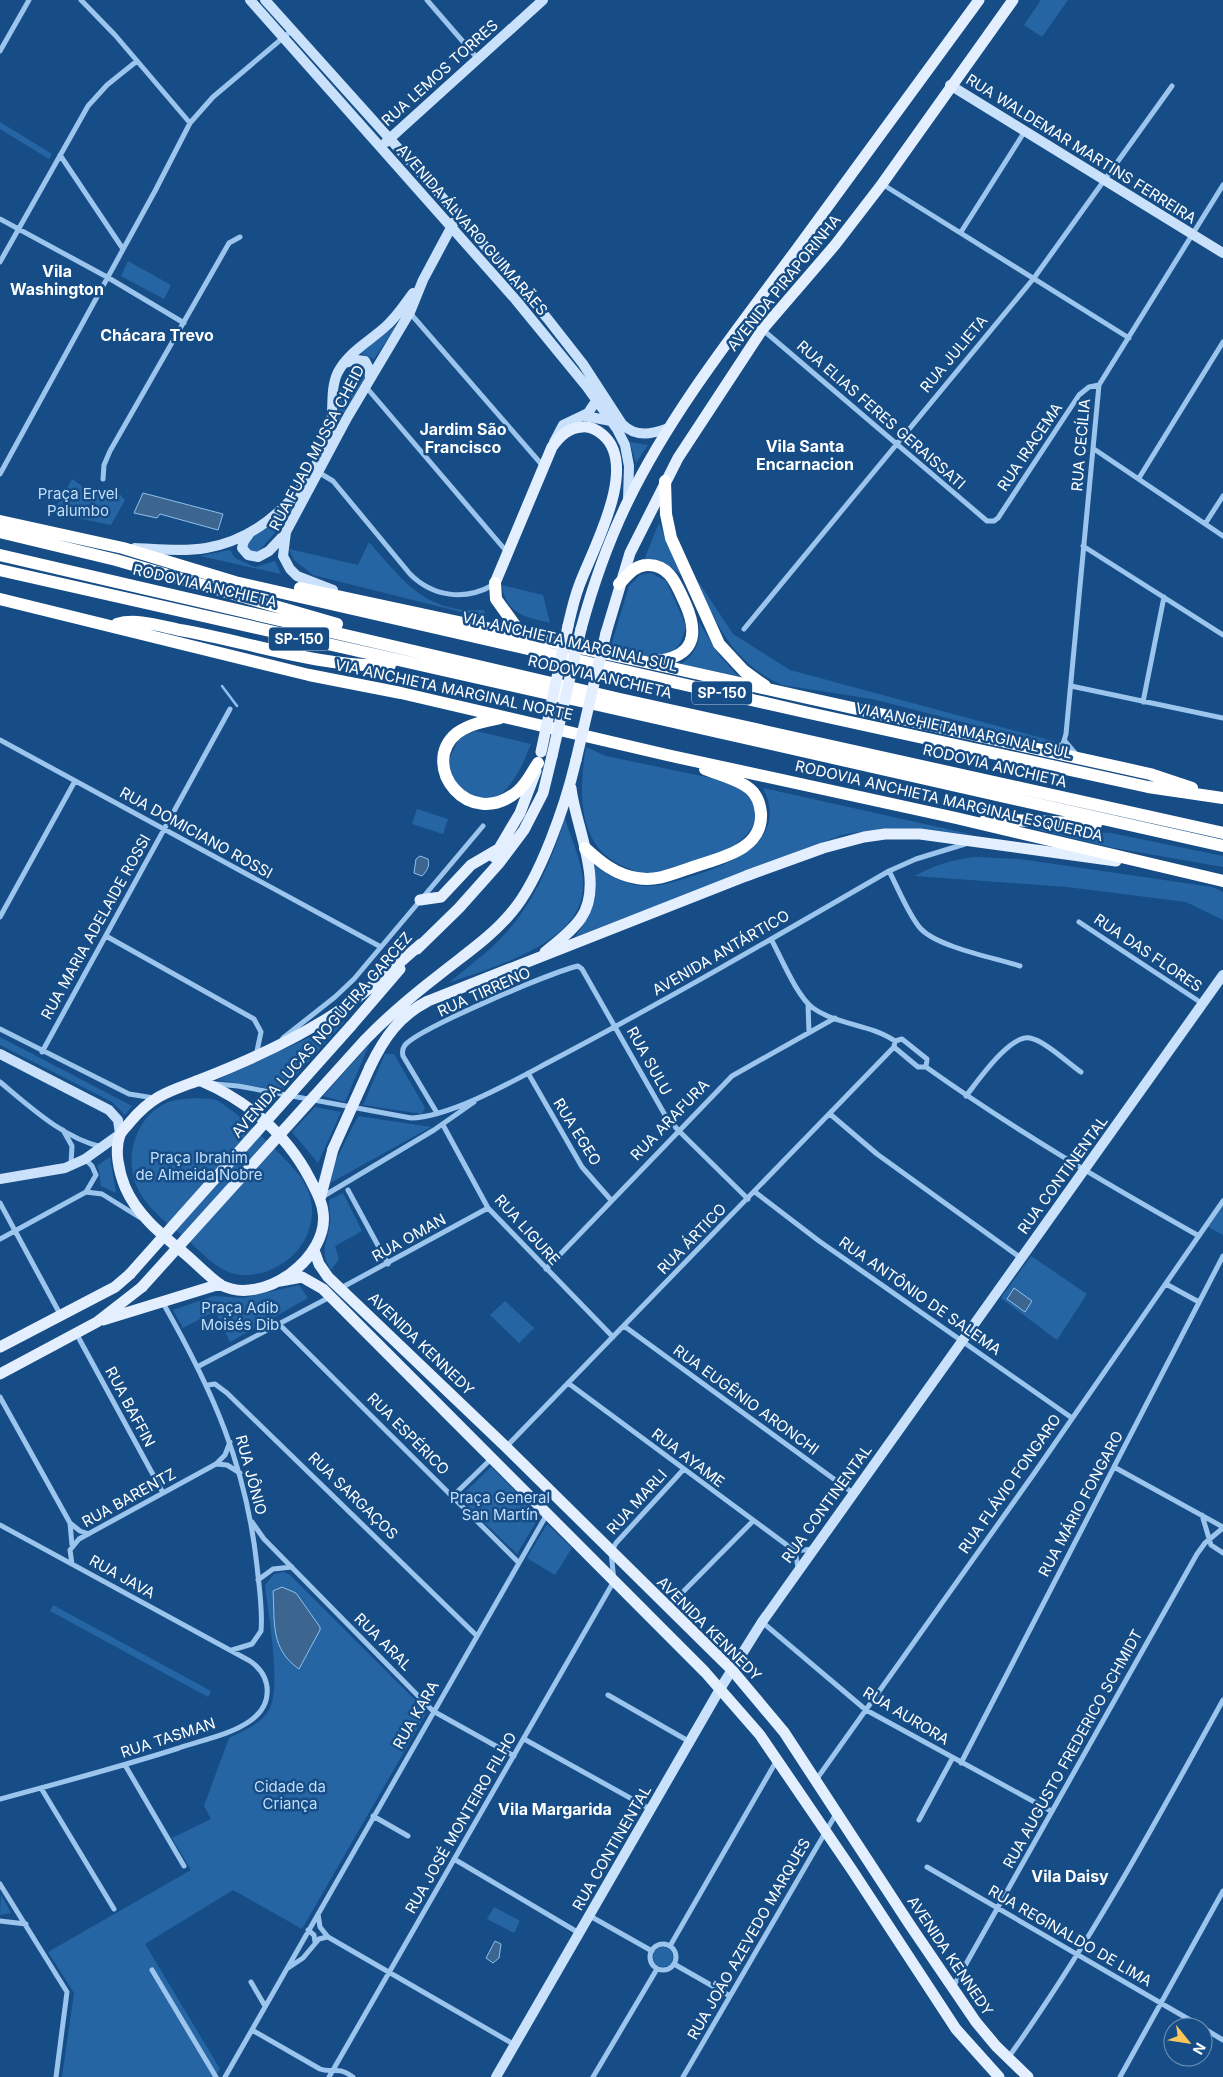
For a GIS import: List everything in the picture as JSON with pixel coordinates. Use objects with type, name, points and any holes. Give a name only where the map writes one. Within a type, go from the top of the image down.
[{"type":"highway","points":[[665,481],[666,514],[671,538],[719,644],[744,671],[771,690]]},
{"type":"highway","name":"VIA ANCHIETA MARGINAL SUL","points":[[0,521],[123,548],[235,582],[819,715],[1148,787],[1217,797]]},
{"type":"highway","points":[[0,532],[116,560],[363,632],[425,653]]},
{"type":"highway","name":"RODOVIA ANCHIETA","points":[[0,555],[1223,833]]},
{"type":"highway","points":[[619,584],[633,570],[642,566],[663,569],[675,580],[692,618],[694,631],[691,642],[685,651],[673,658],[645,662]]},
{"type":"highway","name":"RODOVIA ANCHIETA","points":[[0,570],[407,664],[1223,846]]},
{"type":"highway","points":[[235,582],[254,580],[352,598],[522,635],[1085,762],[1150,774],[1217,797]]},
{"type":"highway","points":[[495,583],[496,599],[522,635]]},
{"type":"highway","name":"VIA ANCHIETA MARGINAL NORTE","points":[[0,599],[309,675],[505,717],[667,755]]},
{"type":"highway","points":[[112,626],[131,622],[329,661],[380,665],[407,664]]},
{"type":"highway","points":[[505,717],[469,726],[451,740],[444,758],[445,773],[450,785],[464,798],[477,804],[491,804],[506,799],[519,790],[544,757]]},
{"type":"highway","points":[[585,848],[610,868],[623,875],[654,879],[734,854],[751,842],[757,831],[761,814],[757,798],[750,789],[737,782],[667,755]]},
{"type":"highway","name":"RODOVIA ANCHIETA MARGINAL ESQUERDA","points":[[667,755],[956,818],[1223,881]]},
{"type":"highway","points":[[956,818],[1133,826]]},
{"type":"main road","name":"AVENIDA PIRAPORINHA","points":[[544,757],[595,579],[628,501],[669,428],[732,334],[979,0]]},
{"type":"main road","name":"AVENIDA PIRAPORINHA","points":[[571,784],[619,584],[630,553],[665,481],[762,330],[835,245],[882,184],[950,85],[1013,0]]},
{"type":"main road","points":[[495,583],[552,447],[566,432],[581,427],[593,429],[606,437],[612,448],[615,468],[615,490],[608,518],[578,587],[568,626],[544,757]]},
{"type":"main road","points":[[594,551],[628,501]]},
{"type":"main road","name":"AVENIDA LUCAS NOGUEIRA GARCEZ","points":[[459,908],[501,847],[527,798],[544,757]]},
{"type":"main road","name":"AVENIDA LUCAS NOGUEIRA GARCEZ","points":[[0,1347],[60,1314],[115,1287],[130,1274],[422,944],[459,908],[500,862],[524,830],[541,799],[544,757]]},
{"type":"main road","points":[[536,959],[568,933],[587,907],[591,887],[585,848],[574,811],[571,784]]},
{"type":"main road","points":[[0,1374],[96,1322],[142,1287],[365,1040],[420,991],[478,945],[513,911],[530,885],[571,784]]},
{"type":"main road","points":[[320,1198],[334,1149],[370,1067],[394,1027],[415,1008],[746,876],[851,840],[876,835],[903,834],[978,840],[1164,868]]},
{"type":"main road","points":[[420,900],[441,897],[471,864],[501,847]]},
{"type":"main road","points":[[204,1082],[244,1104],[285,1140],[304,1168],[320,1198],[324,1223],[314,1250],[292,1274],[280,1281],[252,1289],[238,1289],[220,1284],[152,1226],[131,1198],[121,1178],[118,1159],[120,1134],[155,1098],[171,1089],[204,1082],[336,1013],[422,944]]},
{"type":"main road","name":"AVENIDA KENNEDY","points":[[314,1250],[323,1270],[732,1670],[775,1720],[976,2022],[1028,2077]]},
{"type":"main road","name":"AVENIDA KENNEDY","points":[[280,1281],[302,1277],[322,1290],[690,1656],[720,1689],[777,1759],[956,2029],[997,2076]]},
{"type":"main road","points":[[96,1322],[220,1284]]},
{"type":"street","points":[[0,51],[30,0]]},
{"type":"street","points":[[81,0],[190,123]]},
{"type":"street","name":"AVENIDA ÁLVARO GUIMARÃES","points":[[250,0],[515,299],[587,387],[617,419],[627,429],[646,434],[669,428]]},
{"type":"street","name":"AVENIDA ÁLVARO GUIMARÃES","points":[[264,0],[460,217],[563,338],[621,435],[629,466],[628,501]]},
{"type":"street","points":[[427,0],[478,59]]},
{"type":"street","name":"RUA LEMOS TORRES","points":[[380,148],[543,0]]},
{"type":"street","points":[[0,474],[190,123],[212,97],[291,30]]},
{"type":"street","points":[[0,262],[60,155],[96,97],[137,61]]},
{"type":"street","points":[[328,90],[337,82]]},
{"type":"street","name":"RUA WALDEMAR MARTINS FERREIRA","points":[[950,85],[1026,130],[1223,253]]},
{"type":"street","name":"RUA JULIETA","points":[[744,628],[1034,278],[1104,178],[1172,86]]},
{"type":"street","points":[[961,232],[1026,130]]},
{"type":"street","points":[[60,155],[123,249]]},
{"type":"street","points":[[882,184],[1128,338]]},
{"type":"street","name":"RUA CECÍLIA","points":[[1065,741],[1099,385],[1223,185]]},
{"type":"street","name":"RUA FUAD MUSSA CHEID","points":[[352,598],[309,582],[290,569],[283,556],[286,532],[368,383],[410,312],[422,280],[450,226],[460,217]]},
{"type":"street","points":[[0,219],[107,277],[184,323]]},
{"type":"street","points":[[103,479],[106,459],[229,244],[240,237]]},
{"type":"street","name":"RUA FUAD MUSSA CHEID","points":[[123,548],[206,548],[249,534],[292,500],[313,466],[330,430],[335,382],[342,365],[395,318],[422,280]]},
{"type":"street","points":[[410,312],[543,466]]},
{"type":"street","name":"RUA ELIAS FERES GERAISSATI","points":[[762,330],[897,443],[984,520]]},
{"type":"street","points":[[1139,478],[1223,342]]},
{"type":"street","points":[[342,365],[356,360],[364,361],[369,369],[368,383],[508,553]]},
{"type":"street","name":"RUA IRACEMA","points":[[984,520],[990,522],[998,518],[1079,395],[1089,388],[1099,385]]},
{"type":"street","points":[[552,447],[563,425],[584,416],[599,398]]},
{"type":"street","points":[[584,416],[611,421]]},
{"type":"street","points":[[1094,449],[1223,536]]},
{"type":"street","points":[[318,472],[333,481],[410,574],[423,586],[438,591],[469,596],[495,583]]},
{"type":"street","points":[[1205,524],[1223,496]]},
{"type":"street","points":[[249,534],[242,548],[248,555],[258,557],[269,551],[286,532]]},
{"type":"street","points":[[1083,546],[1223,635]]},
{"type":"street","points":[[1143,702],[1164,597]]},
{"type":"street","points":[[1071,686],[1223,718]]},
{"type":"street","name":"RUA MARIA ADELAIDE ROSSI","points":[[42,1052],[230,709]]},
{"type":"street","name":"RUA DOMICIANO ROSSI","points":[[0,740],[381,947]]},
{"type":"street","points":[[1045,752],[1056,749],[1065,741],[1069,749],[1085,762]]},
{"type":"street","points":[[0,917],[75,780]]},
{"type":"street","points":[[274,1047],[335,998],[381,947],[483,826]]},
{"type":"street","name":"AVENIDA ANTÁRTICO","points":[[320,1198],[442,1125],[480,1098],[615,1027],[889,871],[935,853],[978,840]]},
{"type":"street","points":[[889,871],[919,926],[928,934],[942,942],[1020,966]]},
{"type":"street","name":"RUA DAS FLORES","points":[[1079,922],[1202,1004]]},
{"type":"street","points":[[106,936],[254,1019],[261,1032],[256,1056]]},
{"type":"street","points":[[771,939],[808,1004],[816,1010],[835,1018],[877,1030],[895,1041],[902,1039],[925,1058],[927,1062],[926,1067]]},
{"type":"street","name":"RUA TIRRENO","points":[[437,1113],[402,1053],[407,1043],[441,1023],[575,966],[582,968]]},
{"type":"street","name":"RUA SULU","points":[[582,968],[652,1095],[678,1130],[748,1199]]},
{"type":"street","name":"RUA CONTINENTAL","points":[[496,2077],[720,1689],[762,1622],[1223,975]]},
{"type":"street","points":[[808,1004],[809,1032]]},
{"type":"street","name":"RUA ARAFURA","points":[[546,1269],[732,1076],[835,1018]]},
{"type":"street","points":[[0,1029],[42,1052],[129,1094],[155,1098]]},
{"type":"street","points":[[966,1096],[1006,1048],[1021,1039],[1029,1038],[1039,1042],[1081,1072]]},
{"type":"street","points":[[895,1041],[894,1047],[918,1067],[926,1067],[966,1096],[1084,1171],[1199,1236]]},
{"type":"street","name":"RUA ÁRTICO","points":[[506,1447],[894,1047]]},
{"type":"street","points":[[0,1054],[109,1110],[118,1120],[120,1134],[85,1159],[71,1166],[0,1179]]},
{"type":"street","name":"RUA EGEO","points":[[528,1073],[582,1167],[611,1200]]},
{"type":"street","points":[[0,1082],[62,1130],[85,1142],[103,1147]]},
{"type":"street","name":"AVENIDA ANTÁRTICO","points":[[204,1082],[238,1086],[412,1118],[437,1113],[480,1098]]},
{"type":"street","points":[[830,1114],[878,1154],[1021,1258]]},
{"type":"street","name":"RUA LIGURE","points":[[442,1125],[488,1208],[613,1337]]},
{"type":"street","points":[[62,1130],[72,1146],[71,1166]]},
{"type":"street","points":[[0,1239],[86,1192],[96,1175],[92,1166],[85,1159]]},
{"type":"street","points":[[348,1190],[388,1264]]},
{"type":"street","points":[[86,1192],[98,1193],[110,1198],[152,1226]]},
{"type":"street","name":"RUA ANTÔNIO DE SALEMA","points":[[755,1192],[961,1342],[1072,1418]]},
{"type":"street","name":"RUA FLÁVIO FONGARO","points":[[816,1780],[1223,1201]]},
{"type":"street","points":[[0,1203],[60,1314]]},
{"type":"street","name":"RUA OMAN","points":[[341,1288],[488,1208]]},
{"type":"street","name":"RUA MÁRIO FONGARO","points":[[961,1764],[1223,1256]]},
{"type":"street","points":[[1166,1284],[1199,1302]]},
{"type":"street","points":[[199,1366],[330,1298]]},
{"type":"street","name":"RUA JÔNIO","points":[[163,1303],[208,1385],[230,1442],[252,1521],[258,1580],[260,1634],[252,1644],[231,1651]]},
{"type":"street","name":"RUA ESPÉRICO","points":[[280,1325],[518,1562]]},
{"type":"street","name":"RUA EUGÊNIO ARONCHI","points":[[624,1326],[853,1494]]},
{"type":"street","name":"RUA BAFFIN","points":[[76,1332],[163,1493]]},
{"type":"street","name":"RUA AYAME","points":[[568,1383],[683,1470],[795,1551]]},
{"type":"street","name":"RUA SARGAÇOS","points":[[208,1385],[215,1384],[247,1411],[476,1635]]},
{"type":"street","points":[[0,1397],[70,1523],[80,1531],[89,1534]]},
{"type":"street","name":"RUA BARENTZ","points":[[72,1564],[70,1554],[72,1546],[89,1534],[216,1464],[225,1455],[230,1442]]},
{"type":"street","points":[[453,1496],[491,1459]]},
{"type":"street","points":[[216,1464],[227,1465],[240,1473]]},
{"type":"street","points":[[1114,1467],[1223,1528]]},
{"type":"street","name":"RUA MARLI","points":[[611,1552],[616,1543],[683,1470]]},
{"type":"street","name":"RUA KARA","points":[[225,2077],[476,1635],[547,1514]]},
{"type":"street","points":[[1202,1515],[1213,1547],[1223,1553]]},
{"type":"street","name":"RUA ARAL","points":[[252,1521],[261,1536],[433,1711],[514,1756]]},
{"type":"street","points":[[667,1608],[753,1521]]},
{"type":"street","points":[[70,1523],[72,1546]]},
{"type":"street","name":"RUA JAVA","points":[[0,1525],[231,1651]]},
{"type":"street","name":"RUA AUGUSTO FREDERICO SCHMIDT","points":[[952,1988],[998,1910],[1051,1811],[1194,1559],[1209,1539],[1223,1528]]},
{"type":"street","points":[[798,1570],[795,1551],[813,1548]]},
{"type":"street","points":[[611,1552],[614,1581]]},
{"type":"street","points":[[258,1580],[273,1569],[292,1567]]},
{"type":"street","name":"RUA JOSÉ MONTEIRO FILHO","points":[[329,2077],[614,1581]]},
{"type":"street","name":"RUA AURORA","points":[[762,1622],[866,1710],[961,1764],[1051,1811]]},
{"type":"street","name":"RUA TASMAN","points":[[0,1799],[125,1765],[228,1732],[256,1716],[267,1700],[268,1689],[265,1678],[256,1665],[231,1651]]},
{"type":"street","points":[[608,1695],[690,1742]]},
{"type":"street","points":[[1008,2058],[1078,1955],[1143,1845],[1223,1700]]},
{"type":"street","points":[[524,1740],[651,1810]]},
{"type":"street","points":[[670,1946],[777,1759]]},
{"type":"street","points":[[919,1820],[952,1759]]},
{"type":"street","points":[[125,1765],[184,1866]]},
{"type":"street","points":[[41,1788],[114,1909]]},
{"type":"street","name":"RUA JOÃO AZEVEDO MARQUES","points":[[682,2077],[837,1813]]},
{"type":"street","points":[[373,1816],[408,1836]]},
{"type":"street","points":[[454,1859],[580,1934]]},
{"type":"street","name":"RUA REGINALDO DE LIMA","points":[[926,1867],[1186,2017]]},
{"type":"street","points":[[0,1884],[67,1992],[56,2077]]},
{"type":"street","points":[[1120,2077],[1223,1891]]},
{"type":"street","points":[[319,1912],[319,1924],[328,1937],[388,1974],[514,2045]]},
{"type":"street","points":[[590,1916],[652,1951]]},
{"type":"street","points":[[0,1921],[26,1924]]},
{"type":"street","points":[[308,1930],[314,1935],[315,1942],[328,1937]]},
{"type":"street","name":"RUA KARA","points":[[286,1970],[303,1958],[315,1942]]},
{"type":"street","points":[[652,1951],[662,1944],[670,1946],[675,1952],[674,1964]]},
{"type":"street","points":[[652,1951],[651,1963],[656,1968],[664,1970],[674,1964]]},
{"type":"street","points":[[674,1964],[730,1996]]},
{"type":"street","points":[[594,2077],[656,1968]]},
{"type":"street","points":[[152,1970],[216,2077]]},
{"type":"street","points":[[251,1982],[265,2006]]},
{"type":"street","points":[[252,2030],[320,2069],[326,2071],[334,2069],[353,2077]]},
{"type":"green space","points":[[1041,0],[1068,0],[1042,37],[1024,25]]},
{"type":"green space","points":[[0,122],[52,154],[49,159],[0,129]]},
{"type":"green space","points":[[128,261],[171,285],[164,299],[121,276]]},
{"type":"green space","points":[[397,325],[374,359],[360,353]]},
{"type":"green space","points":[[359,368],[363,370],[364,379],[338,422],[340,390],[343,382],[346,376]]},
{"type":"green space","points":[[630,442],[648,445],[636,463]]},
{"type":"green space","name":"Praça Ervel Palumbo","points":[[72,479],[95,495],[116,490],[125,500],[111,525],[53,513]]},
{"type":"green space","points":[[300,497],[287,519],[259,551],[253,552],[248,549],[247,539],[284,513]]},
{"type":"green space","points":[[659,523],[681,575],[662,561],[644,560]]},
{"type":"green space","points":[[369,542],[405,582],[431,601],[446,607],[464,610],[484,610],[485,618],[313,575],[294,560],[289,549],[358,565]]},
{"type":"green space","points":[[230,550],[235,558],[255,567],[275,561],[281,574],[200,556]]},
{"type":"green space","points":[[690,569],[733,634],[790,670],[1057,742],[1041,742],[872,699],[782,685],[749,664],[736,651],[716,621]]},
{"type":"green space","points":[[651,573],[666,581],[681,614],[686,627],[681,642],[673,652],[650,657],[610,649],[629,586],[640,575]]},
{"type":"green space","points":[[502,585],[543,595],[550,623],[518,613],[512,608],[504,595]]},
{"type":"green space","points":[[699,622],[719,655],[738,676],[681,664],[697,646]]},
{"type":"green space","points":[[476,731],[531,744],[512,782],[501,794],[486,800],[471,796],[464,791],[458,785],[450,770],[449,762],[460,737]]},
{"type":"green space","points":[[586,747],[606,756],[725,781],[750,795],[755,811],[754,823],[742,840],[713,855],[659,873],[646,874],[627,868],[606,856],[588,830],[582,797]]},
{"type":"green space","points":[[763,788],[974,835],[893,829],[842,835],[575,937],[586,919],[593,902],[595,884],[592,864],[623,881],[651,886],[677,881],[727,863],[754,846],[764,835],[769,821],[769,806]]},
{"type":"green space","points":[[417,809],[448,819],[443,834],[412,824]]},
{"type":"green space","points":[[565,818],[583,879],[583,888],[578,908],[567,924],[551,938],[531,951],[510,961],[449,983],[499,941],[516,921],[534,894],[548,864]]},
{"type":"green space","points":[[1030,828],[1111,833],[1223,856],[1223,867],[1114,848]]},
{"type":"green space","points":[[974,857],[1020,859],[1212,887],[1223,892],[1223,920],[1186,902],[1067,887],[915,876],[943,864]]},
{"type":"green space","points":[[345,1021],[282,1091],[217,1080]]},
{"type":"green space","points":[[0,1037],[132,1106],[125,1115],[112,1102],[0,1045]]},
{"type":"green space","points":[[369,1045],[345,1102],[323,1096]]},
{"type":"green space","points":[[385,1054],[394,1054],[425,1108],[422,1114],[363,1105]]},
{"type":"green space","name":"Praça Ibrahim de Almeida Nobre","points":[[197,1098],[216,1100],[235,1113],[284,1158],[300,1176],[307,1188],[312,1211],[310,1226],[305,1239],[287,1261],[274,1268],[261,1273],[238,1275],[216,1265],[162,1218],[148,1204],[137,1187],[133,1176],[132,1152],[139,1129],[154,1111],[164,1104]]},
{"type":"green space","points":[[315,1107],[341,1112],[318,1163],[292,1132]]},
{"type":"green space","points":[[358,1116],[431,1127],[330,1183],[335,1162]]},
{"type":"green space","points":[[110,1157],[116,1193],[101,1186],[97,1166]]},
{"type":"green space","points":[[343,1193],[362,1231],[335,1246],[339,1259],[331,1270],[325,1258],[330,1221],[329,1200]]},
{"type":"green space","points":[[1223,1206],[1223,1235],[1208,1227]]},
{"type":"green space","points":[[1031,1256],[1087,1294],[1057,1340],[1001,1298]]},
{"type":"green space","name":"Praça Adib Moisés Dib","points":[[299,1285],[308,1298],[230,1342],[215,1311],[183,1328],[173,1310],[214,1296],[243,1298]]},
{"type":"green space","points":[[505,1301],[534,1328],[519,1343],[490,1315]]},
{"type":"green space","name":"Praça General San Martín","points":[[491,1467],[540,1515],[517,1554],[459,1498]]},
{"type":"green space","points":[[547,1524],[572,1548],[555,1575],[527,1558]]},
{"type":"green space","name":"Cidade da Criança","points":[[284,1572],[290,1575],[427,1712],[302,1929],[233,1890],[145,1944],[220,2069],[215,2077],[62,2077],[74,1993],[48,1952],[191,1870],[172,1838],[211,1819],[204,1806],[229,1738],[257,1723],[269,1710],[273,1699],[274,1668],[265,1585],[274,1574]]},
{"type":"green space","points":[[53,1605],[211,1691],[208,1697],[50,1611]]},
{"type":"green space","points":[[1,1894],[11,1913],[0,1915]]},
{"type":"green space","points":[[494,1907],[520,1921],[514,1933],[487,1919]]},
{"type":"green space","points":[[663,1947],[670,1950],[673,1957],[670,1964],[663,1967],[656,1964],[653,1957],[656,1950]]},
{"type":"shaded area","points":[[143,493],[223,514],[218,530],[160,514],[157,518],[134,513]]},
{"type":"shaded area","points":[[420,856],[428,859],[429,862],[428,868],[422,876],[414,873],[416,859]]},
{"type":"shaded area","points":[[1014,1288],[1032,1301],[1025,1312],[1007,1299]]},
{"type":"shaded area","points":[[282,1587],[296,1593],[320,1627],[299,1669],[283,1653],[276,1634],[273,1591]]},
{"type":"shaded area","points":[[495,1941],[501,1944],[499,1958],[493,1963],[486,1958]]},
{"type":"waterway","points":[[222,686],[237,706]]},
{"type":"district","name":"Vila Washington","points":[[57,280]]},
{"type":"district","name":"Chácara Trevo","points":[[157,335]]},
{"type":"district","name":"Jardim São Francisco","points":[[463,438]]},
{"type":"district","name":"Vila Santa Encarnacion","points":[[805,455]]},
{"type":"district","name":"Vila Margarida","points":[[555,1809]]},
{"type":"district","name":"Vila Daisy","points":[[1070,1876]]}]
